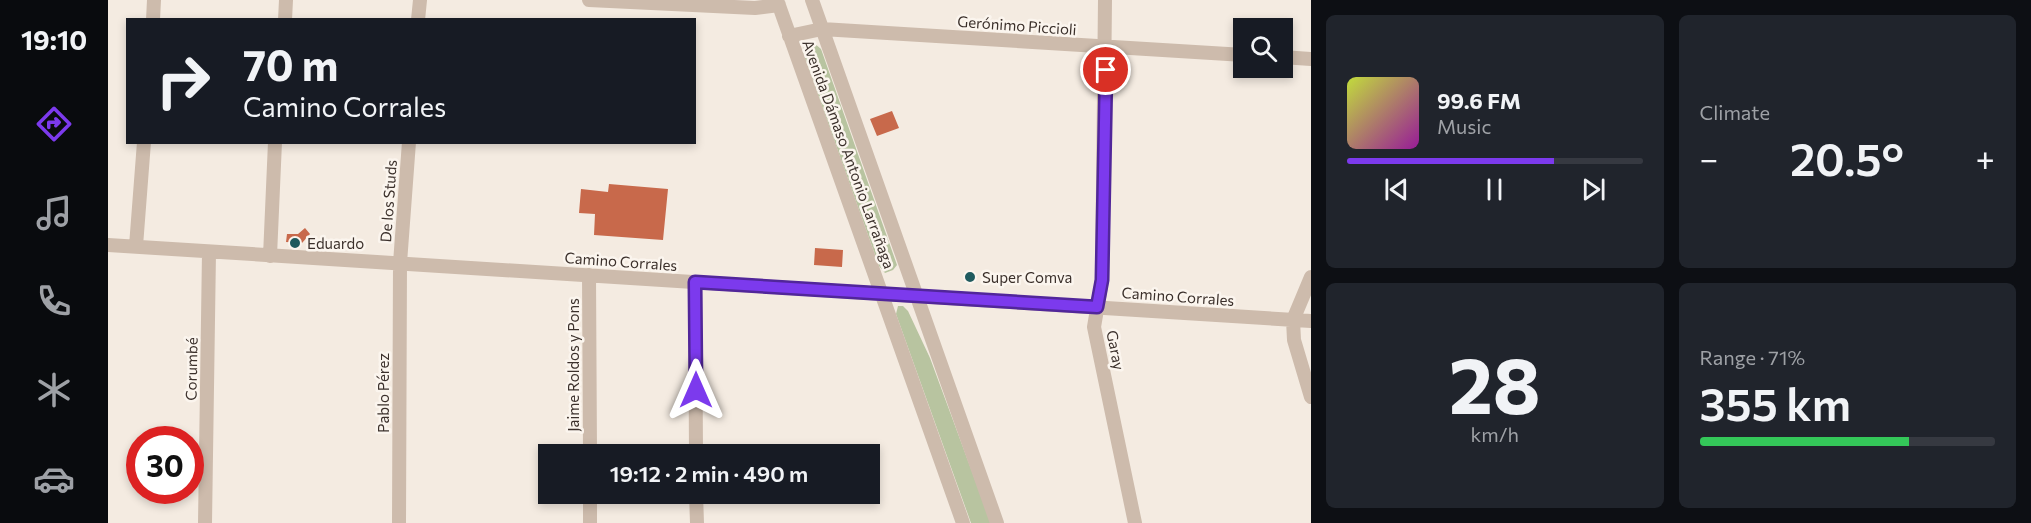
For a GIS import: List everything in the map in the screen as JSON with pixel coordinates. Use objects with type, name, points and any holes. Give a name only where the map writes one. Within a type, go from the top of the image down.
[{"type":"street","points":[[153,18],[154,0]]},
{"type":"street","points":[[285,18],[286,0]]},
{"type":"street","points":[[418,18],[420,0]]},
{"type":"street","points":[[589,0],[755,8],[778,2]]},
{"type":"street","name":"Avenida Dámaso Antonio Larrañaga","points":[[812,0],[997,523]]},
{"type":"street","name":"Garay","points":[[1106,0],[1102,280],[1094,327],[1136,523]]},
{"type":"street","name":"Avenida Dámaso Antonio Larrañaga","points":[[778,2],[963,523]]},
{"type":"street","name":"Gerónimo Piccioli","points":[[789,36],[822,29],[1233,54]]},
{"type":"street","points":[[1293,58],[1311,59]]},
{"type":"street","points":[[136,246],[144,144]]},
{"type":"street","points":[[270,256],[275,144]]},
{"type":"street","name":"De los Studs","points":[[400,263],[409,144]]},
{"type":"street","name":"Camino Corrales","points":[[108,245],[1311,321]]},
{"type":"street","name":"Corumbé","points":[[205,523],[209,252]]},
{"type":"street","name":"Pablo Pérez","points":[[399,523],[400,263]]},
{"type":"street","name":"Jaime Roldos y Pons","points":[[589,275],[590,444]]},
{"type":"street","points":[[1311,277],[1293,320],[1294,340],[1311,397]]},
{"type":"street","points":[[695,282],[696,444]]},
{"type":"street","points":[[590,504],[590,523]]},
{"type":"street","points":[[696,504],[697,523]]},
{"type":"green space","points":[[814,43],[821,49],[897,265],[893,270],[885,273],[879,266],[803,53],[803,48]]},
{"type":"green space","points":[[898,306],[903,306],[908,311],[930,358],[991,523],[971,523],[896,314]]},
{"type":"building","points":[[892,111],[899,128],[877,136],[870,119]]},
{"type":"building","points":[[609,184],[668,189],[663,240],[594,235],[595,214],[579,213],[581,189],[608,192]]},
{"type":"building","points":[[305,228],[310,234],[302,243],[286,242],[287,234],[298,234]]},
{"type":"building","points":[[815,248],[843,250],[842,267],[814,265]]},
{"type":"place","name":"Eduardo","points":[[295,243]]},
{"type":"place","name":"Super Comva","points":[[970,277]]},
{"type":"route","points":[[696,390],[695,282],[1097,307],[1102,280],[1106,70]]}]
